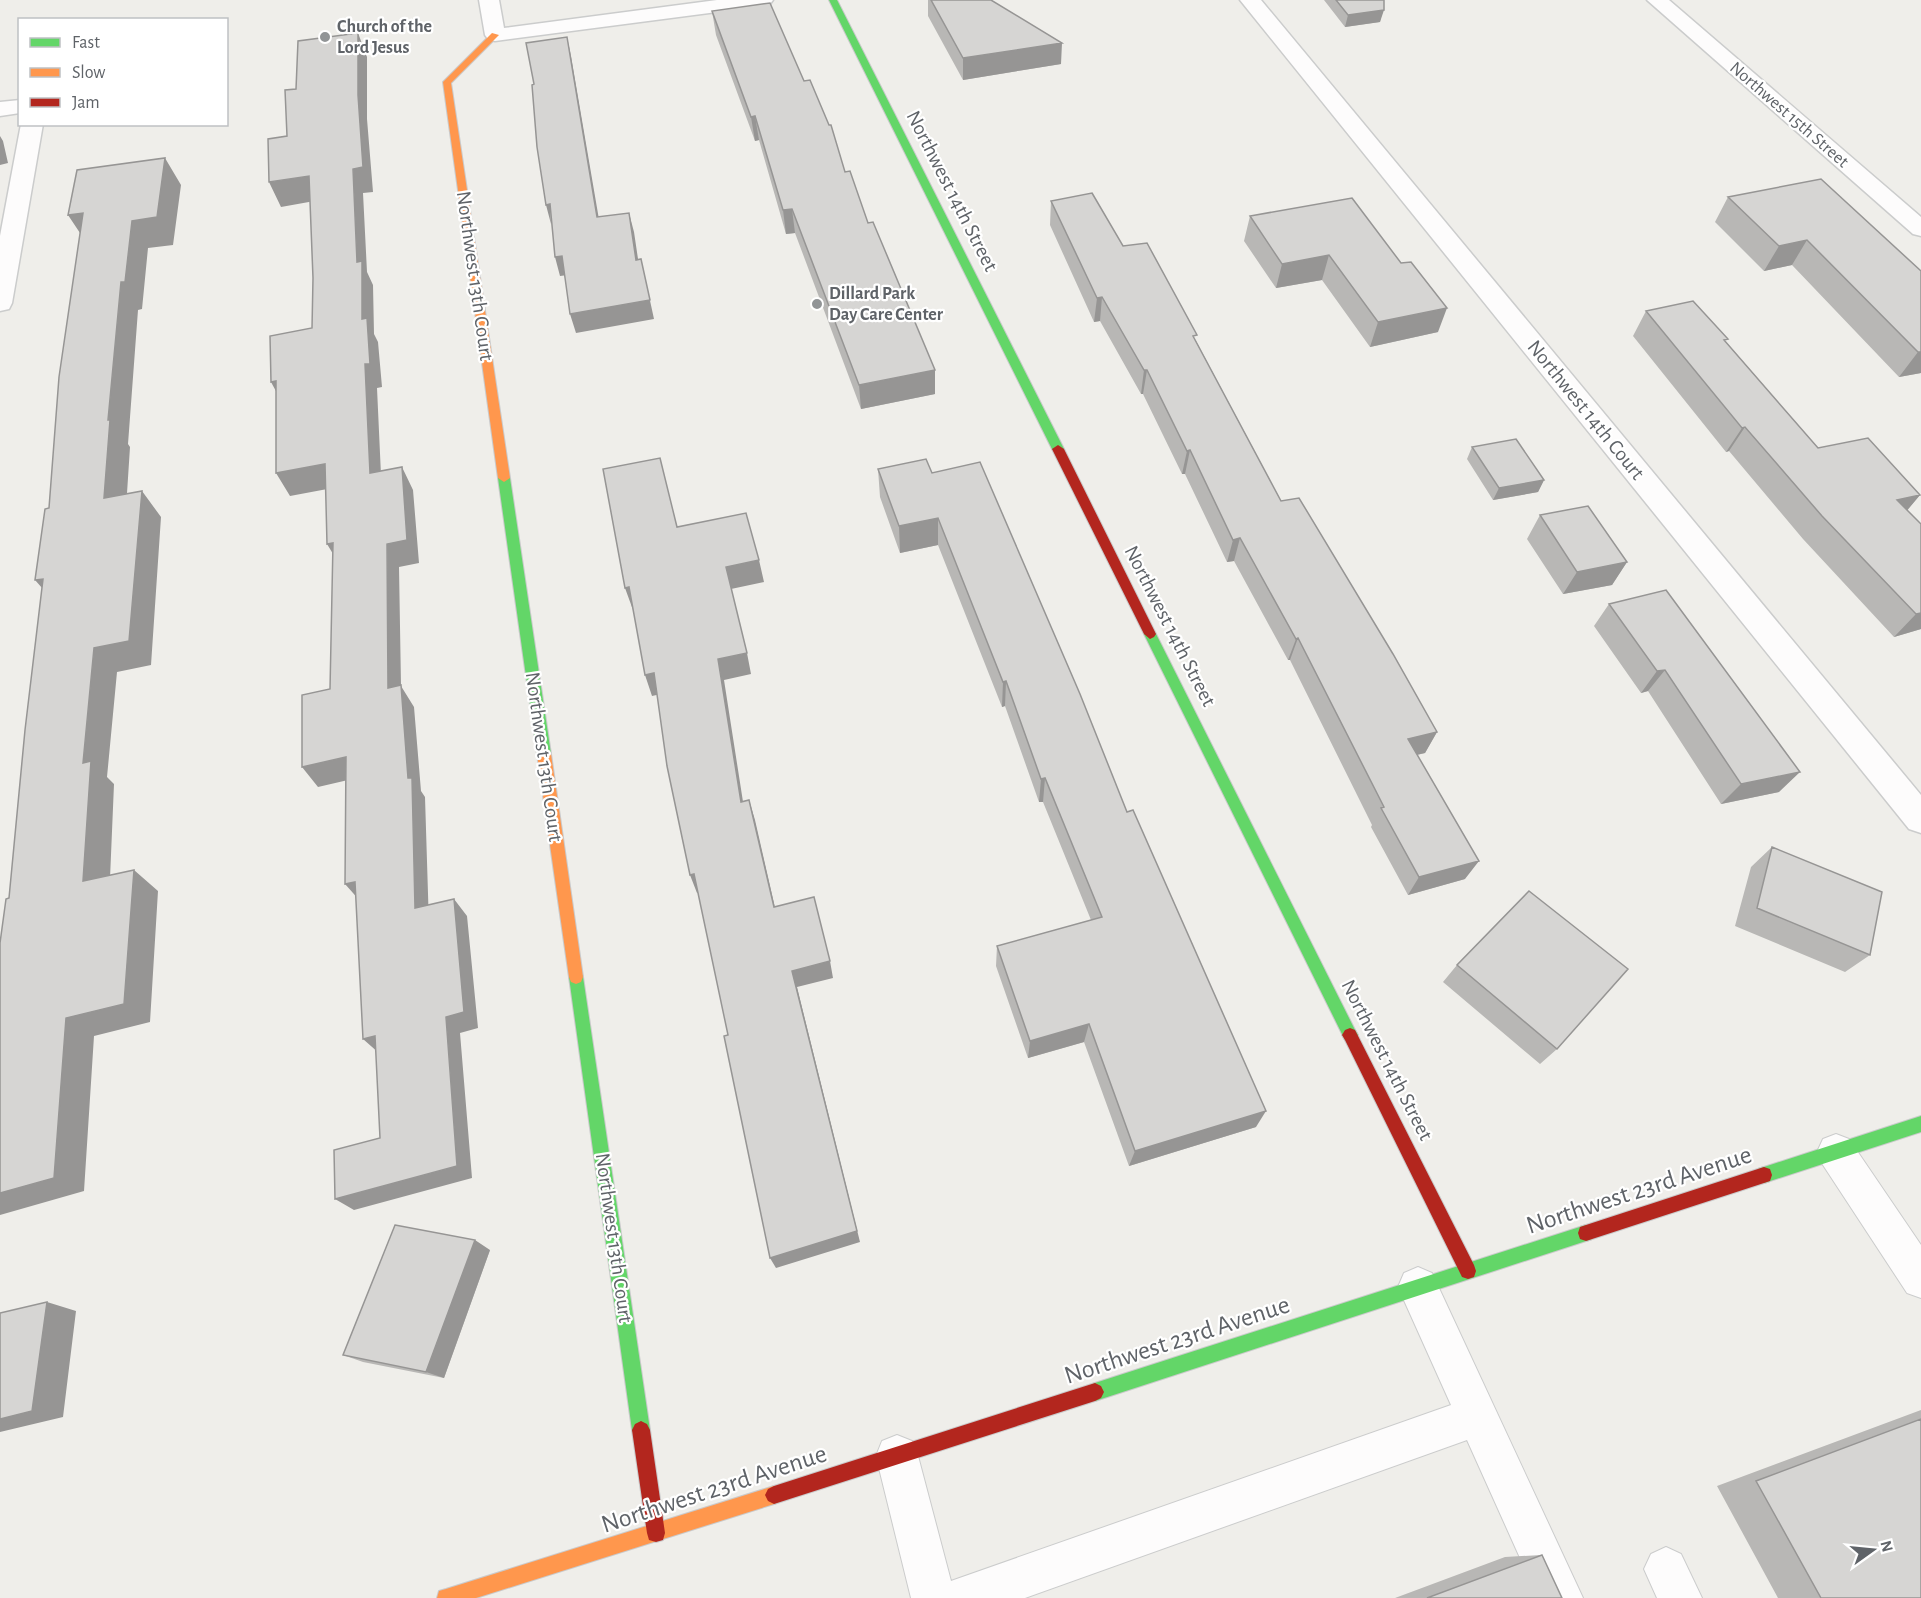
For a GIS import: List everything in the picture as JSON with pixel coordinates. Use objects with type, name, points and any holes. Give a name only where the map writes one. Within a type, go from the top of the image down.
[{"type":"street","points":[[489,0],[495,35],[763,0]]},
{"type":"street","name":"Northwest 14th Street","points":[[833,0],[1468,1271]]},
{"type":"street","name":"Northwest 14th Court","points":[[1250,0],[1921,819]]},
{"type":"street","name":"Northwest 15th Street","points":[[1657,0],[1921,229]]},
{"type":"street","name":"Northwest 13th Court","points":[[495,35],[447,82],[656,1533]]},
{"type":"street","points":[[0,109],[18,106]]},
{"type":"street","points":[[0,303],[32,126]]},
{"type":"street","name":"Northwest 23rd Avenue","points":[[446,1598],[897,1456],[1921,1124]]},
{"type":"lane","points":[[1836,1152],[1921,1279]]},
{"type":"lane","points":[[1418,1287],[1561,1598]]},
{"type":"lane","points":[[963,1598],[1478,1416]]},
{"type":"lane","points":[[897,1456],[933,1598]]},
{"type":"building","points":[[931,0],[991,0],[1062,43],[963,58]]},
{"type":"building","points":[[1336,0],[1384,0],[1384,10],[1348,15]]},
{"type":"building","points":[[770,3],[804,81],[810,80],[829,125],[831,125],[845,172],[850,171],[868,223],[873,222],[935,370],[859,385],[792,209],[783,210],[755,116],[751,117],[712,11]]},
{"type":"building","points":[[358,33],[358,95],[363,167],[353,169],[357,262],[362,261],[362,319],[367,318],[370,364],[365,364],[370,473],[402,467],[407,540],[387,544],[388,688],[401,685],[408,778],[412,778],[415,908],[454,899],[464,1012],[446,1017],[457,1166],[335,1199],[334,1150],[380,1138],[375,1036],[363,1039],[355,882],[345,884],[346,757],[302,767],[302,695],[330,689],[333,543],[327,544],[325,464],[276,473],[276,381],[271,382],[270,336],[312,328],[313,278],[309,176],[269,182],[268,139],[287,136],[285,90],[296,89],[298,41]]},
{"type":"building","points":[[567,37],[597,217],[629,213],[636,260],[641,259],[650,300],[570,314],[562,256],[555,257],[550,204],[546,205],[537,147],[532,85],[534,84],[526,43]]},
{"type":"building","points":[[165,158],[157,217],[132,221],[125,282],[121,282],[108,420],[110,420],[104,498],[142,491],[129,641],[94,648],[83,763],[91,761],[83,881],[134,870],[124,1004],[66,1018],[54,1178],[0,1193],[0,943],[6,899],[9,898],[25,730],[43,579],[35,580],[45,509],[49,508],[59,377],[83,213],[68,215],[77,170]]},
{"type":"building","points":[[1821,179],[1921,271],[1921,352],[1918,352],[1807,240],[1779,246],[1728,197]]},
{"type":"building","points":[[1092,193],[1123,246],[1147,243],[1197,335],[1193,336],[1281,501],[1299,498],[1393,654],[1437,732],[1408,739],[1479,861],[1419,877],[1381,808],[1384,807],[1298,638],[1296,639],[1240,538],[1233,540],[1190,450],[1187,451],[1147,370],[1144,370],[1102,297],[1097,298],[1051,201]]},
{"type":"building","points":[[1352,198],[1401,263],[1411,262],[1447,308],[1378,322],[1329,255],[1282,264],[1250,216]]},
{"type":"building","points":[[1693,301],[1728,339],[1724,340],[1818,448],[1868,438],[1920,495],[1897,500],[1921,524],[1921,613],[1916,614],[1822,516],[1745,427],[1742,428],[1646,311]]},
{"type":"building","points":[[1516,439],[1544,480],[1499,488],[1472,447]]},
{"type":"building","points":[[660,458],[677,527],[746,513],[759,560],[726,567],[747,653],[718,659],[741,802],[749,800],[774,907],[814,897],[830,961],[792,971],[857,1231],[770,1258],[724,1036],[728,1035],[694,874],[690,875],[667,766],[654,673],[645,675],[629,587],[625,588],[603,469]]},
{"type":"building","points":[[926,459],[932,473],[980,462],[1080,694],[1127,812],[1133,810],[1266,1111],[1135,1151],[1089,1024],[1030,1041],[997,946],[1102,917],[1045,778],[1041,779],[1006,681],[1003,682],[938,518],[899,526],[878,469]]},
{"type":"building","points":[[1588,506],[1627,562],[1577,572],[1540,515]]},
{"type":"building","points":[[1666,590],[1800,772],[1741,784],[1665,670],[1657,671],[1609,604]]},
{"type":"building","points":[[1772,847],[1882,892],[1870,955],[1757,908]]},
{"type":"building","points":[[1529,891],[1628,969],[1557,1049],[1457,965]]},
{"type":"building","points":[[395,1225],[475,1240],[426,1372],[343,1355]]},
{"type":"building","points":[[47,1302],[32,1411],[0,1419],[0,1313]]},
{"type":"building","points":[[1921,1419],[1921,1598],[1821,1598],[1756,1481]]},
{"type":"building","points":[[1542,1555],[1562,1598],[1427,1598]]},
{"type":"traffic: fast","points":[[833,0],[1058,449]]},
{"type":"traffic: fast","points":[[504,478],[544,754]]},
{"type":"traffic: fast","points":[[1150,634],[1350,1035]]},
{"type":"traffic: fast","points":[[576,977],[641,1430]]},
{"type":"traffic: fast","points":[[1764,1175],[1921,1124]]},
{"type":"traffic: fast","points":[[1095,1392],[1586,1233]]},
{"type":"traffic: slow","points":[[495,35],[447,82],[504,478]]},
{"type":"traffic: slow","points":[[544,754],[576,977]]},
{"type":"traffic: slow","points":[[446,1598],[774,1495]]},
{"type":"traffic: jam","points":[[1058,449],[1150,634]]},
{"type":"traffic: jam","points":[[1350,1035],[1468,1271]]},
{"type":"traffic: jam","points":[[1586,1233],[1764,1175]]},
{"type":"traffic: jam","points":[[774,1495],[1095,1392]]},
{"type":"traffic: jam","points":[[641,1430],[656,1533]]},
{"type":"place","name":"Church of the Lord Jesus","points":[[325,37]]},
{"type":"place","name":"Dillard Park Day Care Center","points":[[817,304]]}]
